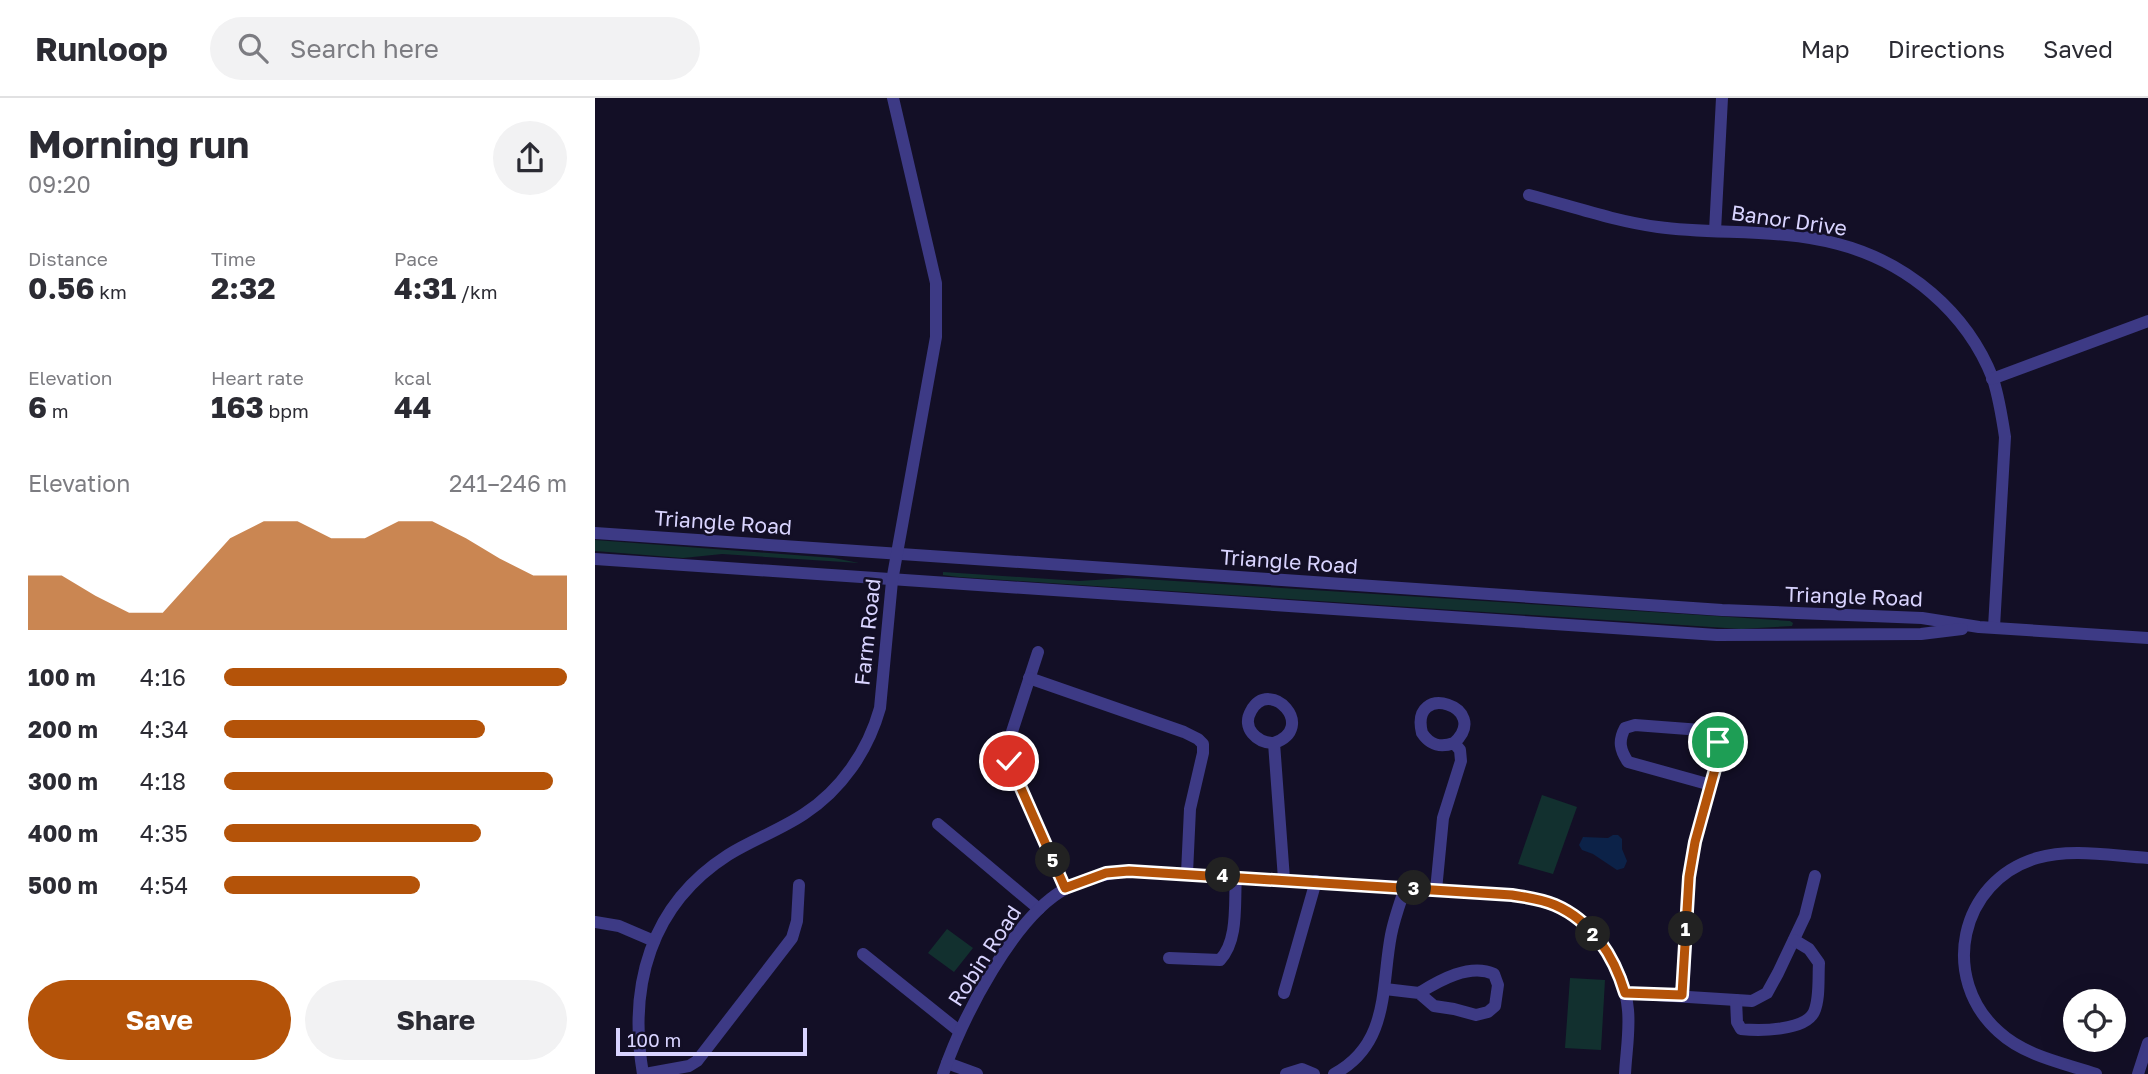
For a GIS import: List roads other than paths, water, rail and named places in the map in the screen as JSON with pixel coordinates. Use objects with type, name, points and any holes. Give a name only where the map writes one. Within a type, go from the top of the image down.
[{"type":"street","name":"Farm Road","points":[[644,1074],[637,1027],[638,1002],[646,962],[654,941],[679,898],[712,866],[730,853],[804,814],[827,796],[852,768],[876,723],[880,708],[892,581],[936,337],[937,314],[936,283],[893,98]]},
{"type":"street","points":[[1715,231],[1722,98]]},
{"type":"street","name":"Banor Drive","points":[[1529,195],[1658,227],[1837,243],[1898,267],[1950,310],[1977,347],[1992,379],[2005,436],[1994,627]]},
{"type":"street","points":[[1992,379],[2148,321]]},
{"type":"street","name":"Triangle Road","points":[[595,533],[1722,610],[1922,618],[1979,627]]},
{"type":"street","name":"Triangle Road","points":[[595,559],[1717,635],[1921,634],[1994,627],[2148,638]]},
{"type":"street","points":[[1038,652],[1007,747],[1009,761],[1065,888]]},
{"type":"street","points":[[1030,678],[1184,732],[1203,744],[1190,808],[1187,873]]},
{"type":"street","points":[[1682,995],[1689,877],[1695,842],[1711,785],[1720,751],[1718,742],[1711,734],[1701,730],[1635,725],[1625,728],[1620,744],[1622,754],[1628,762],[1711,785]]},
{"type":"street","points":[[1273,743],[1284,879]]},
{"type":"street","points":[[1436,890],[1443,818],[1461,761],[1460,750],[1454,743]]},
{"type":"street","points":[[938,824],[1039,909]]},
{"type":"street","points":[[2096,1074],[2014,1044],[1988,1021],[1968,985],[1964,968],[1965,935],[1972,914],[1993,883],[2022,863],[2050,855],[2072,853],[2148,858]]},
{"type":"street","name":"Robin Road","points":[[945,1069],[959,1031],[1000,960],[1039,909],[1065,888],[1106,873],[1129,871],[1512,895],[1555,905],[1573,916],[1602,943],[1612,959],[1625,993],[1629,1027],[1625,1074]]},
{"type":"street","points":[[1169,958],[1220,960],[1227,952],[1232,939],[1236,876]]},
{"type":"street","points":[[1625,993],[1752,1001],[1767,993],[1805,916],[1815,876]]},
{"type":"street","points":[[1284,993],[1316,881]]},
{"type":"street","points":[[644,1074],[689,1066],[697,1061],[792,938],[797,921],[799,885]]},
{"type":"street","points":[[1334,1074],[1348,1067],[1363,1053],[1382,1008],[1390,937],[1405,888]]},
{"type":"street","points":[[595,922],[619,926],[654,941]]},
{"type":"street","points":[[1737,1000],[1737,1022],[1741,1029],[1755,1031],[1795,1025],[1805,1022],[1813,1015],[1819,963],[1809,949],[1794,940]]},
{"type":"street","points":[[863,954],[959,1031]]},
{"type":"street","points":[[1385,989],[1419,993],[1434,1006],[1476,1015],[1488,1012],[1495,1006],[1499,985],[1494,974],[1474,970],[1437,982],[1419,993]]},
{"type":"street","points":[[2138,1074],[2148,1043]]},
{"type":"street","points":[[945,1069],[977,1074]]},
{"type":"street","points":[[1286,1074],[1302,1069],[1314,1074]]},
{"type":"water","points":[[1613,835],[1622,839],[1622,849],[1627,861],[1624,868],[1617,870],[1582,850],[1579,845],[1583,837],[1608,838]]}]
